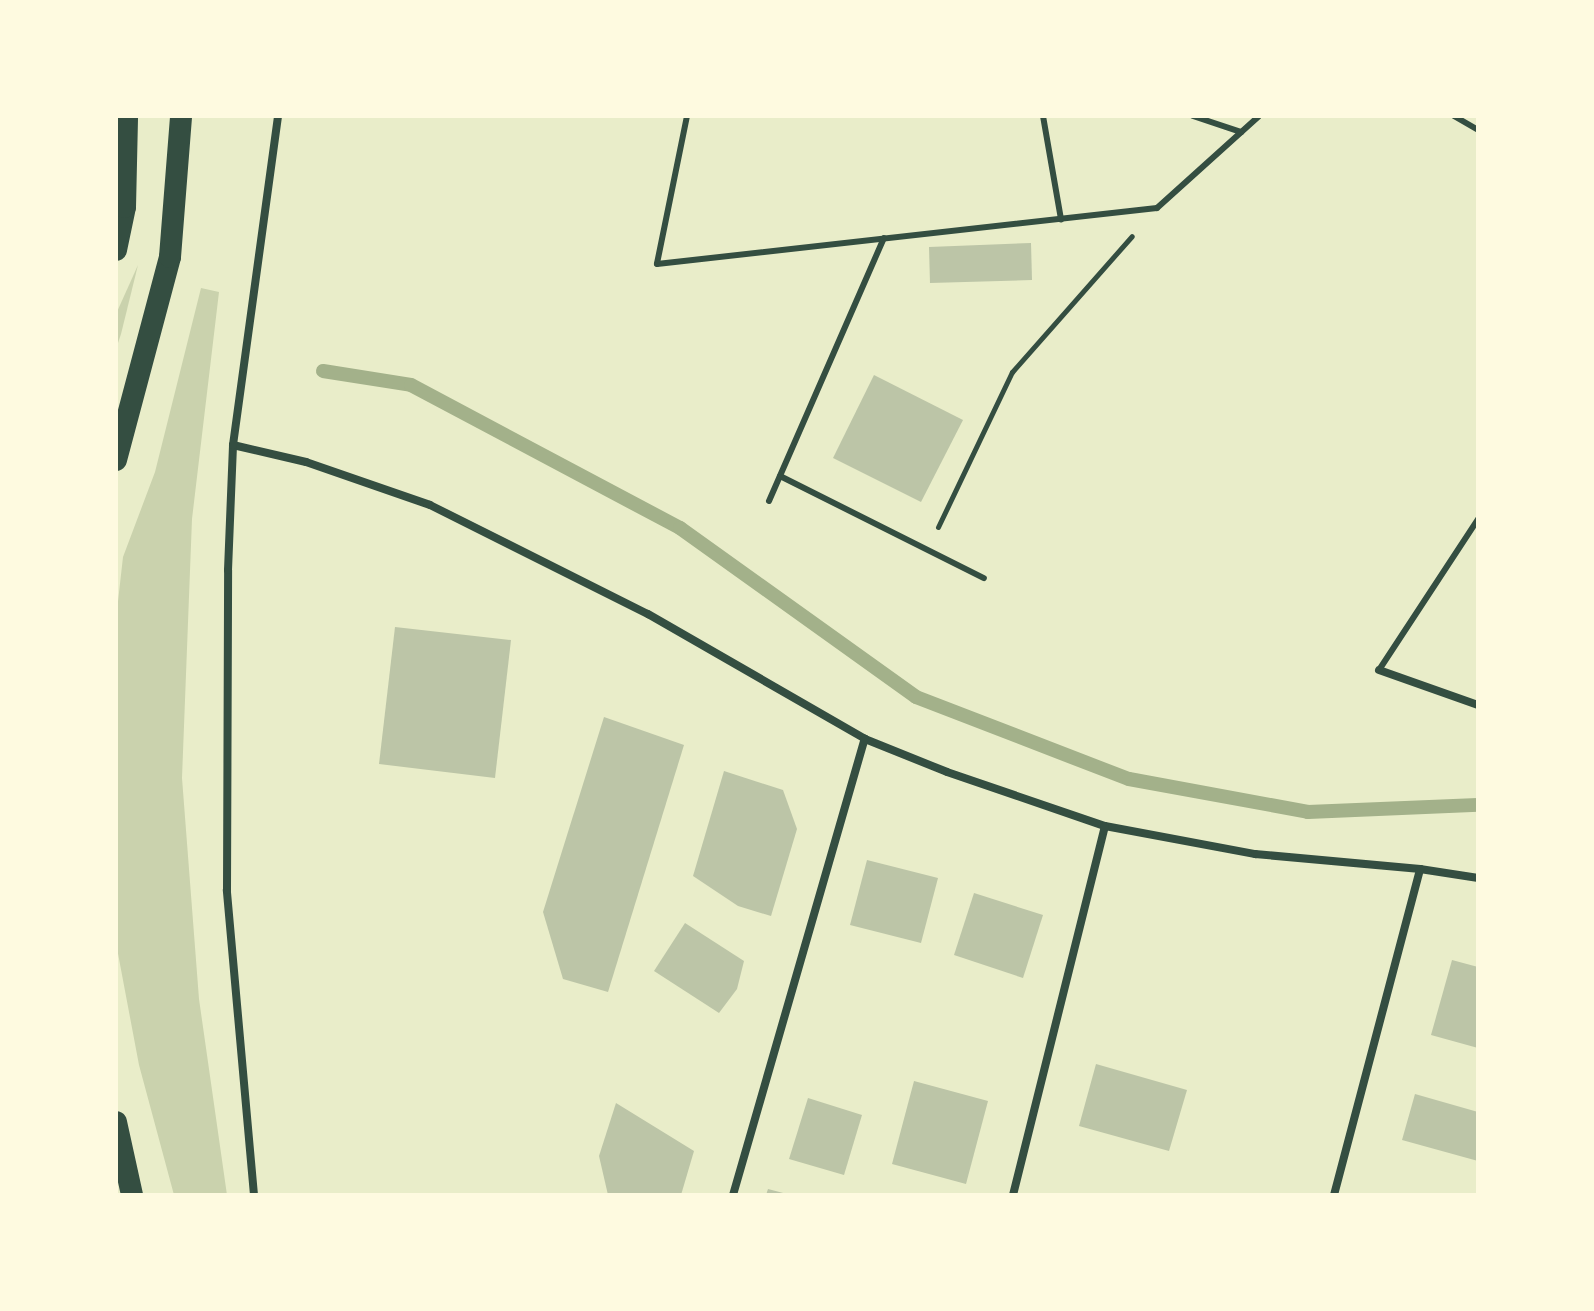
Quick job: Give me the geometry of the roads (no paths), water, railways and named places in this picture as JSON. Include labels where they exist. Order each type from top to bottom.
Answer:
[{"type":"highway","points":[[116,250],[125,207],[127,116]]},
{"type":"highway","points":[[116,460],[170,257],[181,116]]},
{"type":"highway","points":[[116,1122],[132,1195]]},
{"type":"street","points":[[254,1195],[227,890],[228,570],[233,445],[278,116]]},
{"type":"street","points":[[233,445],[306,462],[430,505],[648,614],[865,739],[947,772],[1105,826],[1255,854],[1420,869],[1478,878]]},
{"type":"street","points":[[1379,670],[1478,705]]},
{"type":"street","points":[[733,1195],[865,739]]},
{"type":"street","points":[[1013,1195],[1105,826]]},
{"type":"street","points":[[1334,1195],[1420,869]]},
{"type":"lane","points":[[687,116],[657,264],[1157,208],[1259,116]]},
{"type":"lane","points":[[1043,116],[1061,219]]},
{"type":"lane","points":[[1193,116],[1241,132]]},
{"type":"lane","points":[[1454,116],[1478,130]]},
{"type":"lane","points":[[769,501],[884,238]]},
{"type":"lane","points":[[780,476],[984,578]]},
{"type":"lane","points":[[1379,670],[1478,519]]},
{"type":"waterway","points":[[323,371],[411,385],[680,528],[916,697],[1129,779],[1308,812],[1478,805]]}]
